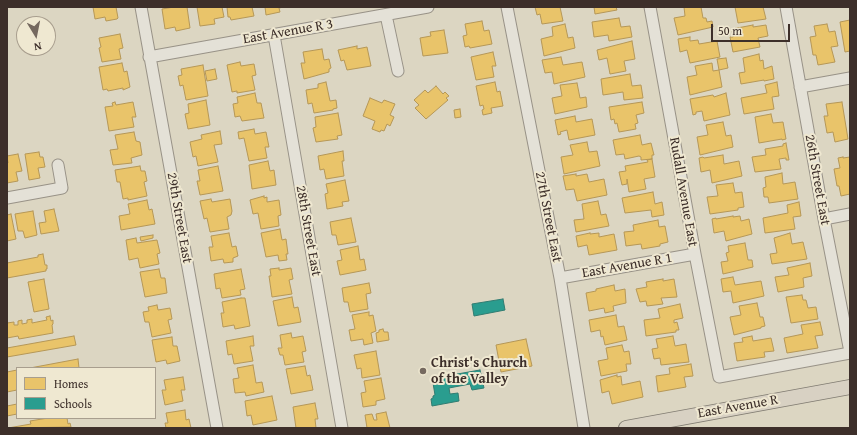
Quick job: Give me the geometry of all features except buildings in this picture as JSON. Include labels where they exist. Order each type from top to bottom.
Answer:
[{"type":"main road","name":"East Avenue R","points":[[626,428],[850,387]]},
{"type":"street","name":"29th Street East","points":[[141,7],[217,428]]},
{"type":"street","name":"East Avenue R 3","points":[[149,57],[428,7]]},
{"type":"street","name":"27th Street East","points":[[507,7],[560,278],[584,428]]},
{"type":"street","name":"Rudall Avenue East","points":[[650,7],[719,377],[850,353]]},
{"type":"street","name":"26th Street East","points":[[786,7],[850,353]]},
{"type":"street","points":[[386,14],[398,71]]},
{"type":"street","name":"28th Street East","points":[[274,35],[342,428]]},
{"type":"street","points":[[800,87],[850,78]]},
{"type":"street","points":[[7,198],[62,188],[58,165]]},
{"type":"street","points":[[824,219],[850,214]]},
{"type":"street","name":"East Avenue R 1","points":[[560,278],[695,254]]},
{"type":"place","name":"Christ's Church of the Valley","points":[[423,371]]}]
